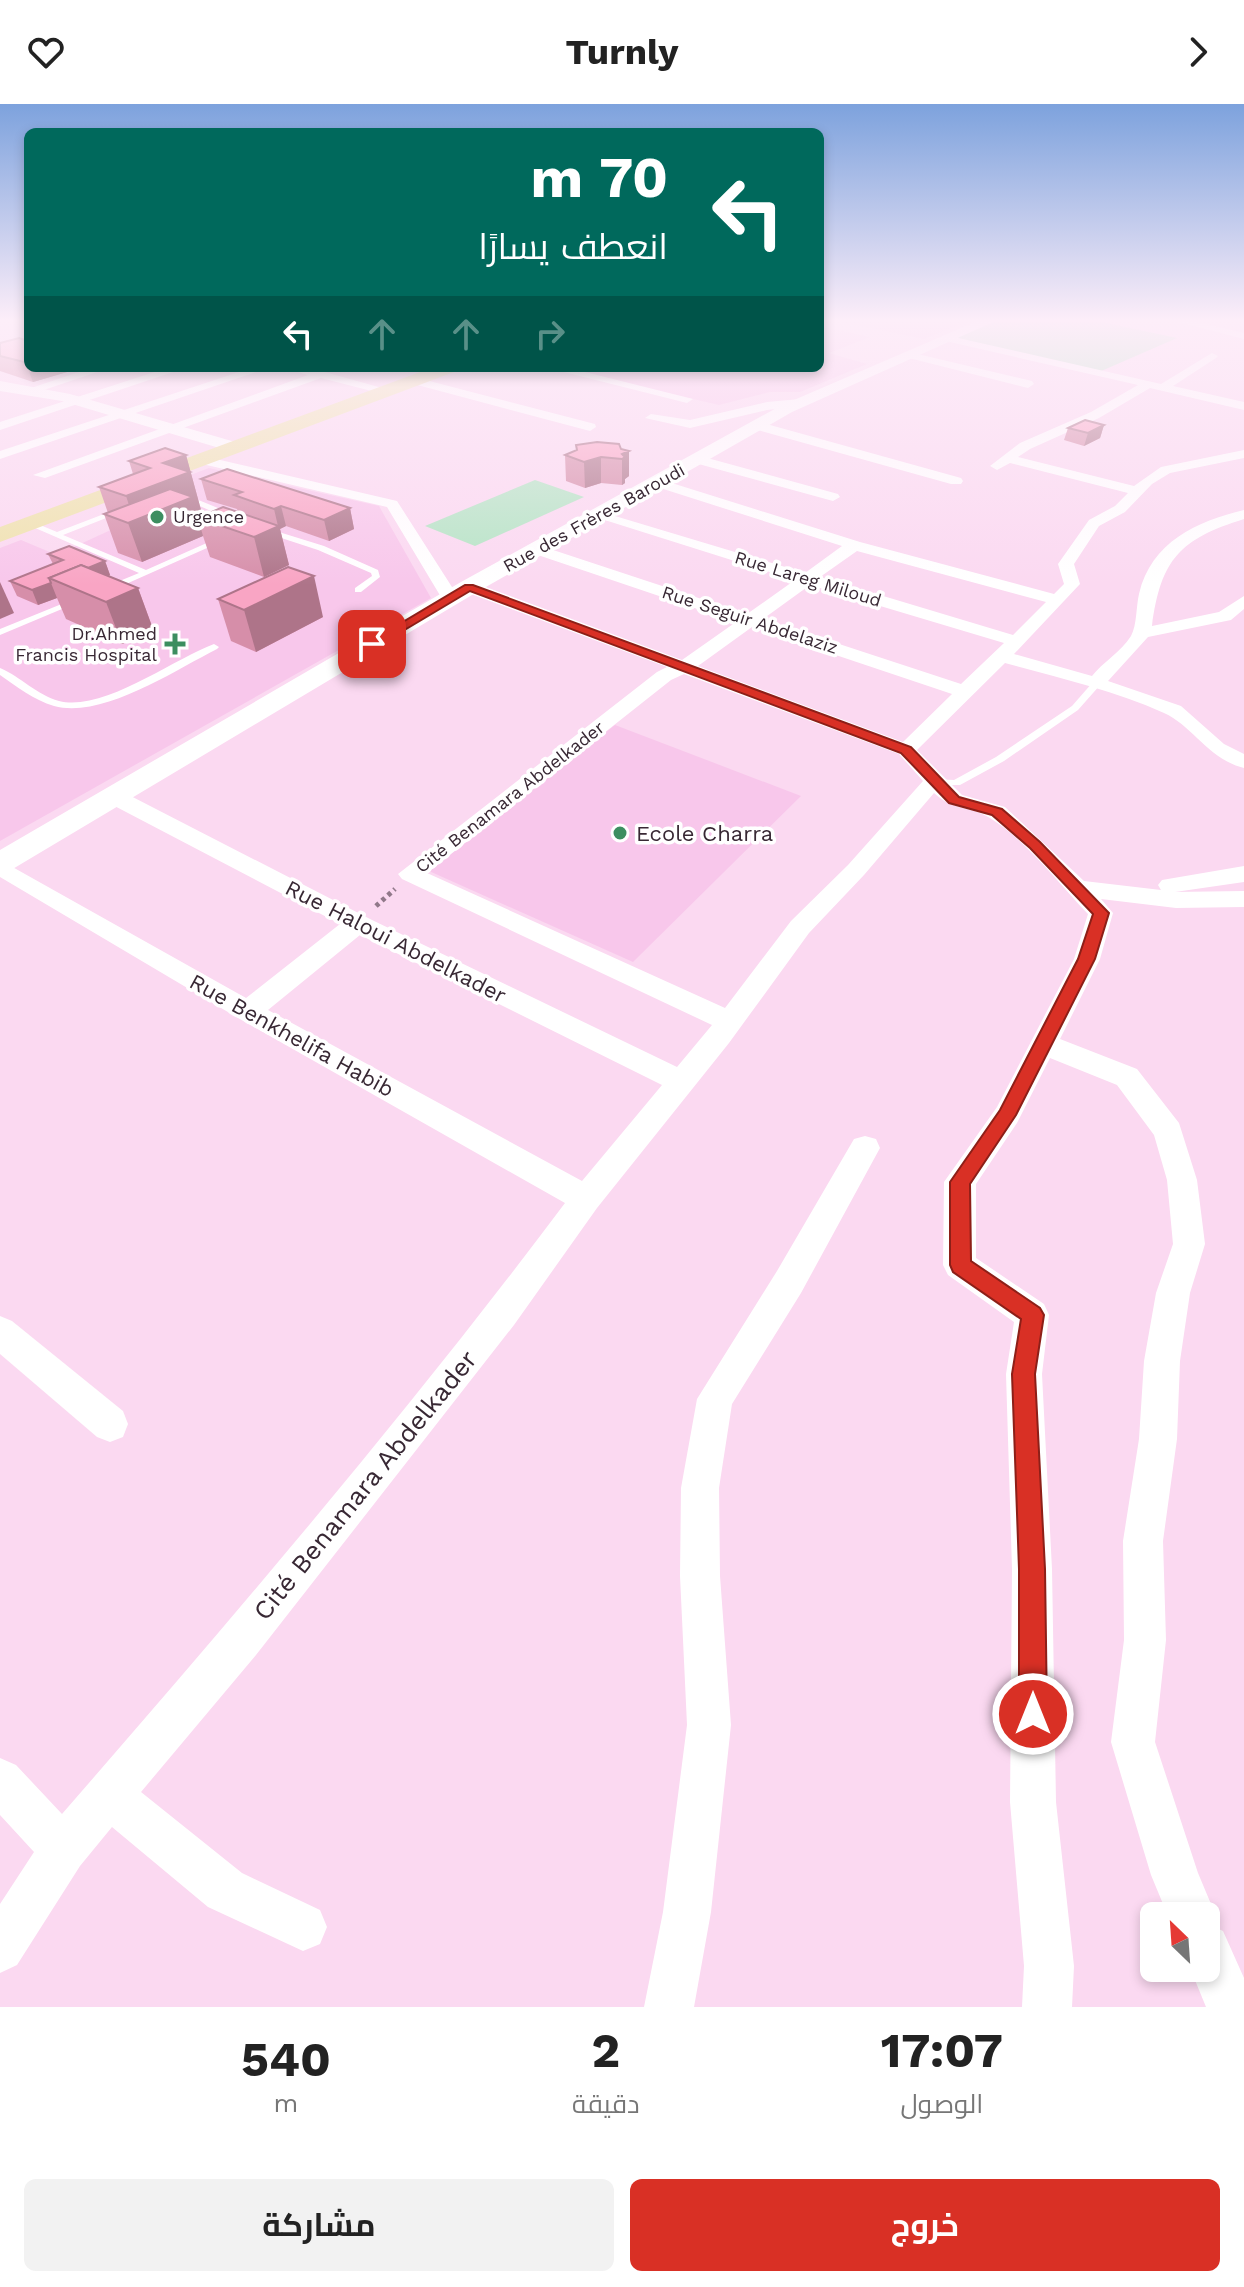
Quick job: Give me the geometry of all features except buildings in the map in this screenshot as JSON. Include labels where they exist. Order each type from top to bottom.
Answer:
[{"type":"main road","points":[[0,535],[342,408]]},
{"type":"street","points":[[0,426],[55,408]]},
{"type":"street","points":[[92,408],[165,430],[221,453],[392,504],[460,593],[686,666],[906,750],[954,800],[997,812],[1101,913],[1087,959],[1007,1115],[960,1182],[960,1265],[1032,1315],[1024,1374],[1032,1569],[1033,1802],[1049,1966],[1047,2007]]},
{"type":"street","points":[[0,455],[143,408]]},
{"type":"street","points":[[40,475],[227,408]]},
{"type":"street","points":[[526,408],[590,427]]},
{"type":"street","points":[[651,418],[690,424],[759,408]]},
{"type":"street","name":"Rue des Frères Baroudi","points":[[0,865],[535,549],[600,516],[791,408]]},
{"type":"street","points":[[1107,408],[1025,446],[1003,462],[1138,491]]},
{"type":"street","points":[[759,426],[956,481]]},
{"type":"street","points":[[906,750],[1072,584],[1066,564],[1094,523],[1120,509],[1166,470],[1244,454]]},
{"type":"street","points":[[700,460],[833,497]]},
{"type":"street","points":[[659,483],[854,545],[1057,600]]},
{"type":"street","points":[[1096,684],[1102,672],[1122,659],[1142,633],[1142,616],[1156,567],[1170,550],[1191,532],[1244,514]]},
{"type":"street","name":"Rue Lareg Miloud","points":[[600,516],[808,579],[1008,648],[1096,684],[1174,710],[1217,748],[1244,762]]},
{"type":"street","name":"Cité Benamara Abdelkader","points":[[729,1021],[410,874],[664,676],[686,666],[752,621],[854,545]]},
{"type":"street","name":"Rue Seguir Abdelaziz","points":[[535,549],[965,692]]},
{"type":"street","points":[[1142,633],[1225,616],[1244,601]]},
{"type":"street","points":[[1225,616],[1244,622]]},
{"type":"street","name":"Cité Benamara Abdelkader","points":[[0,1948],[63,1849],[241,1640],[502,1314],[586,1199],[682,1082],[800,927],[856,870],[919,795],[935,782]]},
{"type":"street","name":"Rue Haloui Abdelkader","points":[[113,796],[358,923],[682,1082]]},
{"type":"street","name":"Rue Benkhelifa Habib","points":[[0,865],[248,1011],[586,1199]]},
{"type":"street","points":[[1148,896],[1162,886],[1244,874]]},
{"type":"street","points":[[1077,888],[1176,900],[1244,899]]},
{"type":"street","points":[[248,1011],[358,923]]},
{"type":"street","points":[[1042,1043],[1127,1077],[1168,1131],[1182,1180],[1189,1244],[1173,1293],[1162,1361],[1158,1439],[1143,1541],[1145,1640],[1133,1742],[1186,1902]]},
{"type":"street","points":[[669,2007],[687,1912],[709,1725],[700,1576],[700,1488],[715,1399],[789,1282],[865,1148]]},
{"type":"street","points":[[0,1332],[110,1424]]},
{"type":"street","points":[[0,1781],[63,1849]]},
{"type":"street","points":[[109,1795],[225,1890],[303,1927]]},
{"type":"street","points":[[1220,1981],[1231,2007]]},
{"type":"lane","points":[[196,501],[238,520]]},
{"type":"lane","points":[[57,535],[133,507]]},
{"type":"lane","points":[[30,524],[147,573]]},
{"type":"lane","points":[[252,526],[321,548],[375,572],[376,577],[358,590]]},
{"type":"lane","points":[[103,591],[226,537]]},
{"type":"lane","points":[[0,632],[88,597]]},
{"type":"lane","points":[[0,671],[23,687],[63,705],[88,704],[214,647]]},
{"type":"lane","points":[[935,782],[956,783],[1000,759],[1075,708],[1096,684]]},
{"type":"path","points":[[358,923],[410,874]]},
{"type":"shaded area","name":"Dr.Ahmed Francis Hospital","points":[[209,468],[379,506],[431,598],[0,841],[0,548],[21,540],[52,553],[63,552],[115,528],[135,496]]},
{"type":"shaded area","name":"Ecole Charra","points":[[615,725],[801,796],[633,962],[429,871]]},
{"type":"green space","points":[[535,480],[584,497],[475,546],[425,526]]},
{"type":"place","name":"Urgence","points":[[157,517]]},
{"type":"place","name":"Dr.Ahmed Francis Hospital","points":[[175,644]]},
{"type":"place","name":"Ecole Charra","points":[[620,833]]},
{"type":"route","points":[[372,644],[469,587],[686,666],[906,750],[954,800],[997,812],[1035,845],[1101,913],[1087,959],[1007,1115],[960,1182],[960,1265],[1032,1315],[1024,1374],[1032,1569],[1033,1714]]}]
